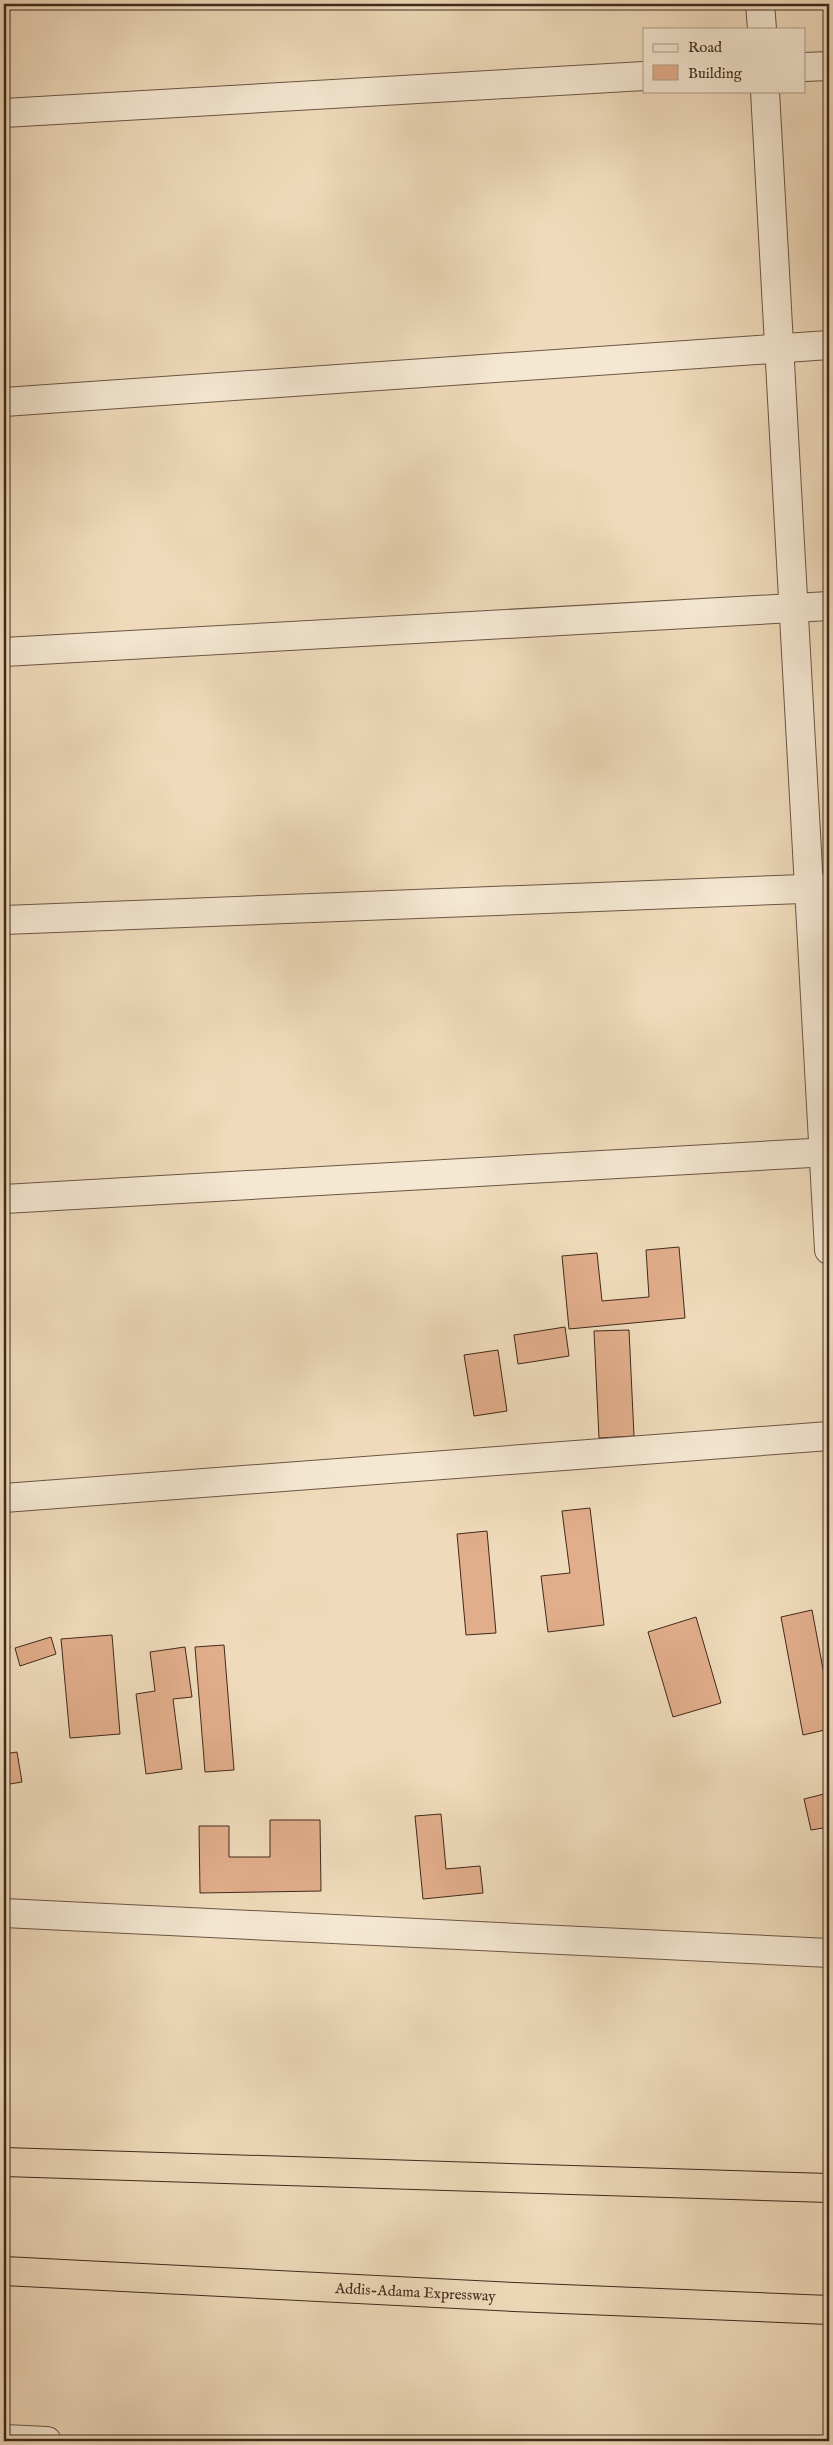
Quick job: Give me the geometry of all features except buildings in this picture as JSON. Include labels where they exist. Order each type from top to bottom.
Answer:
[{"type":"highway","points":[[4,2162],[829,2188]]},
{"type":"highway","name":"Addis-Adama Expressway","points":[[4,2271],[514,2297],[829,2310]]},
{"type":"street","points":[[760,4],[762,28]]},
{"type":"street","points":[[806,67],[829,66]]},
{"type":"street","points":[[4,113],[643,76]]},
{"type":"street","points":[[765,92],[794,607],[819,888],[829,1250]]},
{"type":"street","points":[[4,402],[829,345]]},
{"type":"street","points":[[4,652],[829,606]]},
{"type":"street","points":[[4,920],[819,888]]},
{"type":"street","points":[[4,1199],[827,1152]]},
{"type":"street","points":[[4,1498],[829,1436]]},
{"type":"street","points":[[4,1913],[829,1953]]},
{"type":"street","points":[[4,2439],[47,2441]]}]
